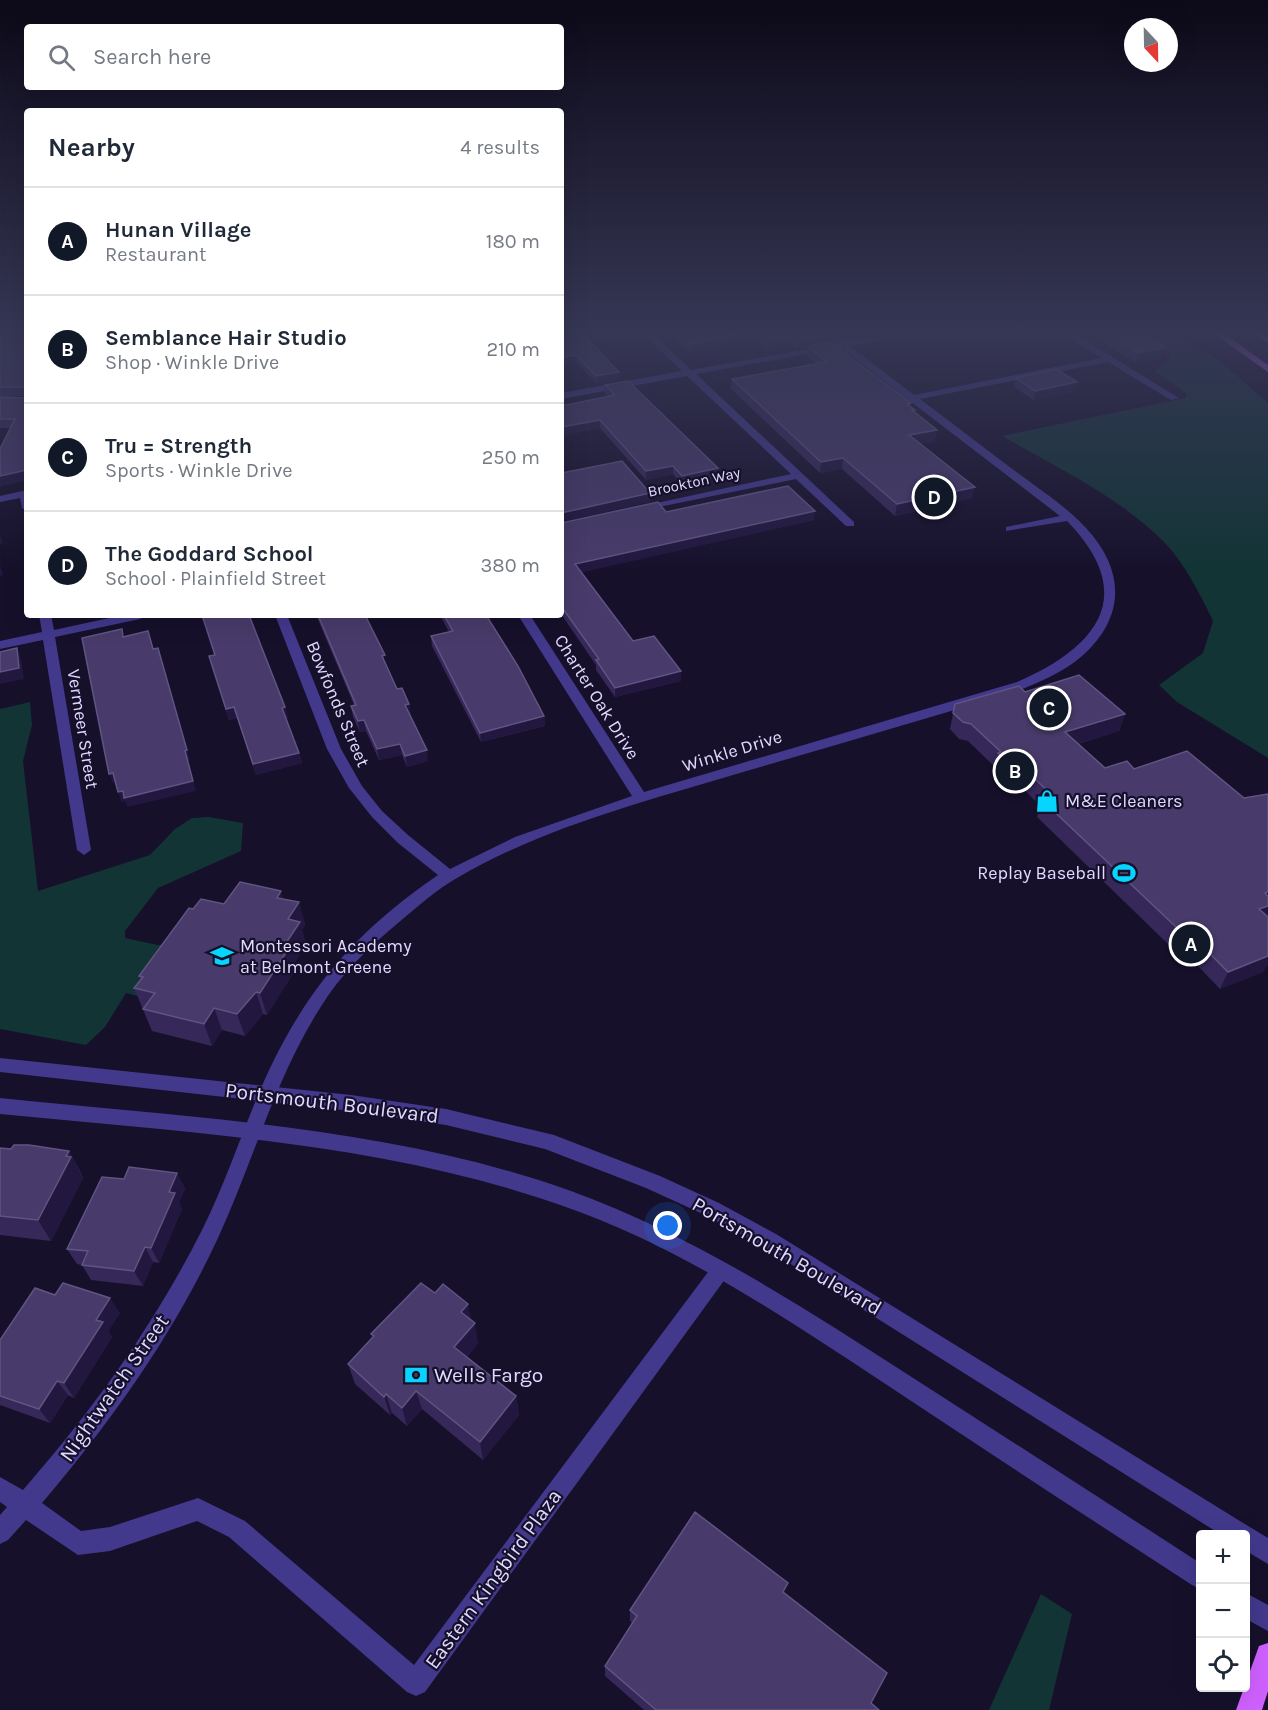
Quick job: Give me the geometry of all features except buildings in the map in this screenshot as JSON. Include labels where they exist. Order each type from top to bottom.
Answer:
[{"type":"main road","points":[[1250,1710],[1268,1655]]},
{"type":"street","points":[[730,413],[850,524]]},
{"type":"street","name":"Winkle Drive","points":[[253,1132],[287,1049],[315,1001],[342,965],[377,932],[449,876],[526,836],[641,799],[1013,688],[1060,666],[1078,653],[1102,623],[1109,604],[1111,590],[1106,562],[1099,550],[1088,534],[1069,517],[931,413]]},
{"type":"street","name":"Brookton Way","points":[[628,512],[798,476]]},
{"type":"street","points":[[0,499],[24,493]]},
{"type":"street","points":[[1010,530],[1069,517]]},
{"type":"street","name":"Vermeer Street","points":[[45,618],[84,850]]},
{"type":"street","points":[[0,645],[125,618]]},
{"type":"street","name":"Bowfonds Street","points":[[282,618],[334,748],[356,788],[376,814],[449,876]]},
{"type":"street","name":"Charter Oak Drive","points":[[526,618],[641,799]]},
{"type":"street","name":"Portsmouth Boulevard","points":[[0,1065],[351,1103],[446,1117],[547,1141],[653,1182],[712,1209],[769,1240],[1234,1530]]},
{"type":"street","name":"Portsmouth Boulevard","points":[[0,1106],[253,1132],[383,1149],[459,1165],[514,1180],[622,1220],[776,1301],[1196,1574]]},
{"type":"street","name":"Nightwatch Street","points":[[0,1532],[24,1507],[134,1367],[174,1303],[210,1233],[253,1132]]},
{"type":"street","name":"Eastern Kingbird Plaza","points":[[24,1507],[78,1543],[110,1539],[198,1509],[237,1529],[416,1683],[721,1271]]},
{"type":"street","points":[[0,1488],[24,1507]]},
{"type":"street","points":[[1250,1541],[1268,1552]]},
{"type":"street","points":[[1250,1608],[1268,1619]]},
{"type":"green space","points":[[1114,413],[1268,413],[1268,758],[1177,702],[1159,685],[1203,653],[1213,621],[1192,580],[1172,551],[1146,526],[1107,497],[1066,471],[1002,436]]},
{"type":"green space","points":[[30,702],[32,725],[23,761],[38,891],[150,855],[175,829],[192,818],[209,817],[243,823],[241,851],[158,888],[125,931],[125,938],[158,945],[179,944],[141,997],[126,993],[105,1027],[86,1045],[0,1029],[0,709]]},
{"type":"green space","points":[[1041,1594],[1072,1614],[1049,1710],[989,1710]]},
{"type":"place","name":"The Goddard School","points":[[934,497]]},
{"type":"place","name":"Tru = Strength","points":[[1049,708]]},
{"type":"place","name":"Semblance Hair Studio","points":[[1015,771]]},
{"type":"place","name":"M&E Cleaners","points":[[1047,801]]},
{"type":"place","name":"Replay Baseball","points":[[1124,873]]},
{"type":"place","name":"Hunan Village","points":[[1191,944]]},
{"type":"place","name":"Montessori Academy at Belmont Greene","points":[[222,956]]},
{"type":"place","name":"Wells Fargo","points":[[416,1375]]}]
